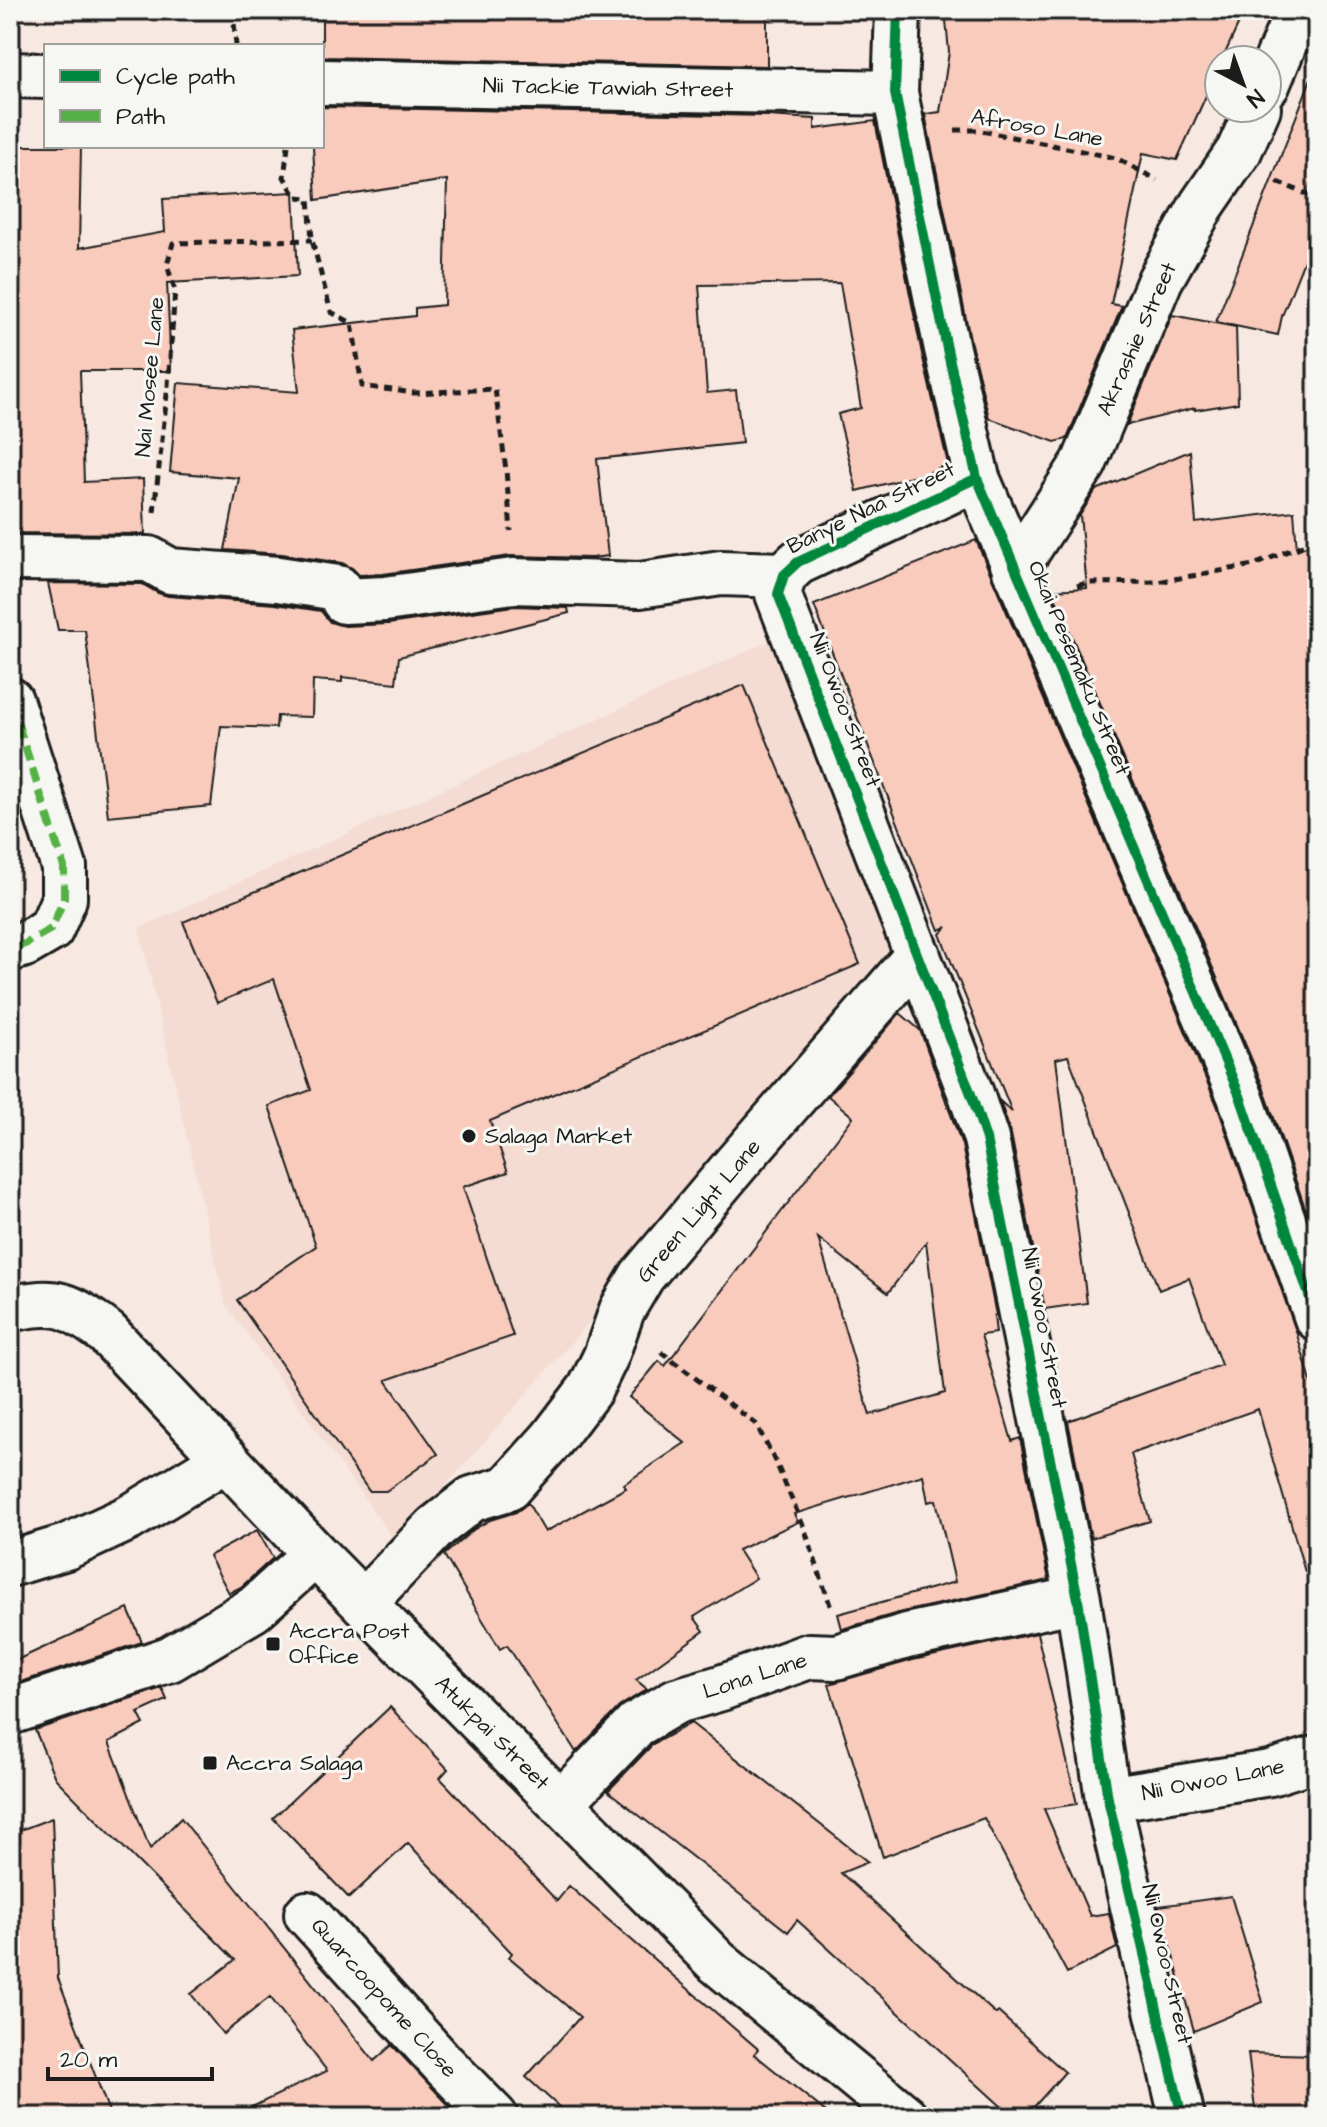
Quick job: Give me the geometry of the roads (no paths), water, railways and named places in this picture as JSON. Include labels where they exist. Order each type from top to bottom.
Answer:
[{"type":"street","name":"Okai Pesemaku Street","points":[[898,10],[898,112],[977,478],[1240,1096],[1317,1318]]},
{"type":"street","points":[[1283,46],[1298,10]]},
{"type":"street","points":[[10,75],[44,76]]},
{"type":"street","name":"Nii Tackie Tawiah Street","points":[[324,82],[898,112]]},
{"type":"street","name":"Akrashie Street","points":[[1022,586],[1084,463],[1160,280],[1202,205],[1239,151],[1251,124]]},
{"type":"street","name":"Banye Naa Street","points":[[10,558],[149,559],[170,571],[278,579],[338,588],[344,601],[385,599],[513,581],[640,585],[721,573],[784,575],[798,562],[977,478]]},
{"type":"street","name":"Nii Owoo Street","points":[[784,575],[778,594],[986,1139],[1078,1599],[1108,1799],[1182,2117]]},
{"type":"street","points":[[10,700],[64,867],[64,899],[51,929],[10,949]]},
{"type":"street","name":"Green Light Lane","points":[[363,1603],[436,1527],[472,1499],[508,1488],[552,1439],[590,1389],[606,1356],[622,1310],[642,1276],[918,955]]},
{"type":"street","name":"Atukpai Street","points":[[10,1309],[35,1303],[60,1304],[83,1315],[107,1333],[315,1554],[717,1962],[905,2117]]},
{"type":"street","points":[[10,1564],[66,1547],[129,1518],[226,1459]]},
{"type":"street","points":[[10,1712],[170,1659],[254,1609],[315,1554]]},
{"type":"street","name":"Lona Lane","points":[[561,1803],[637,1724],[676,1701],[809,1656],[836,1657],[907,1636],[1078,1599]]},
{"type":"street","name":"Nii Owoo Lane","points":[[1108,1799],[1270,1773],[1317,1758]]},
{"type":"street","name":"Quarcoopome Close","points":[[307,1914],[495,2117]]},
{"type":"place","name":"Salaga Market","points":[[469,1136]]},
{"type":"place","name":"Accra Post Office","points":[[273,1644]]},
{"type":"place","name":"Accra Salaga","points":[[210,1763]]}]
